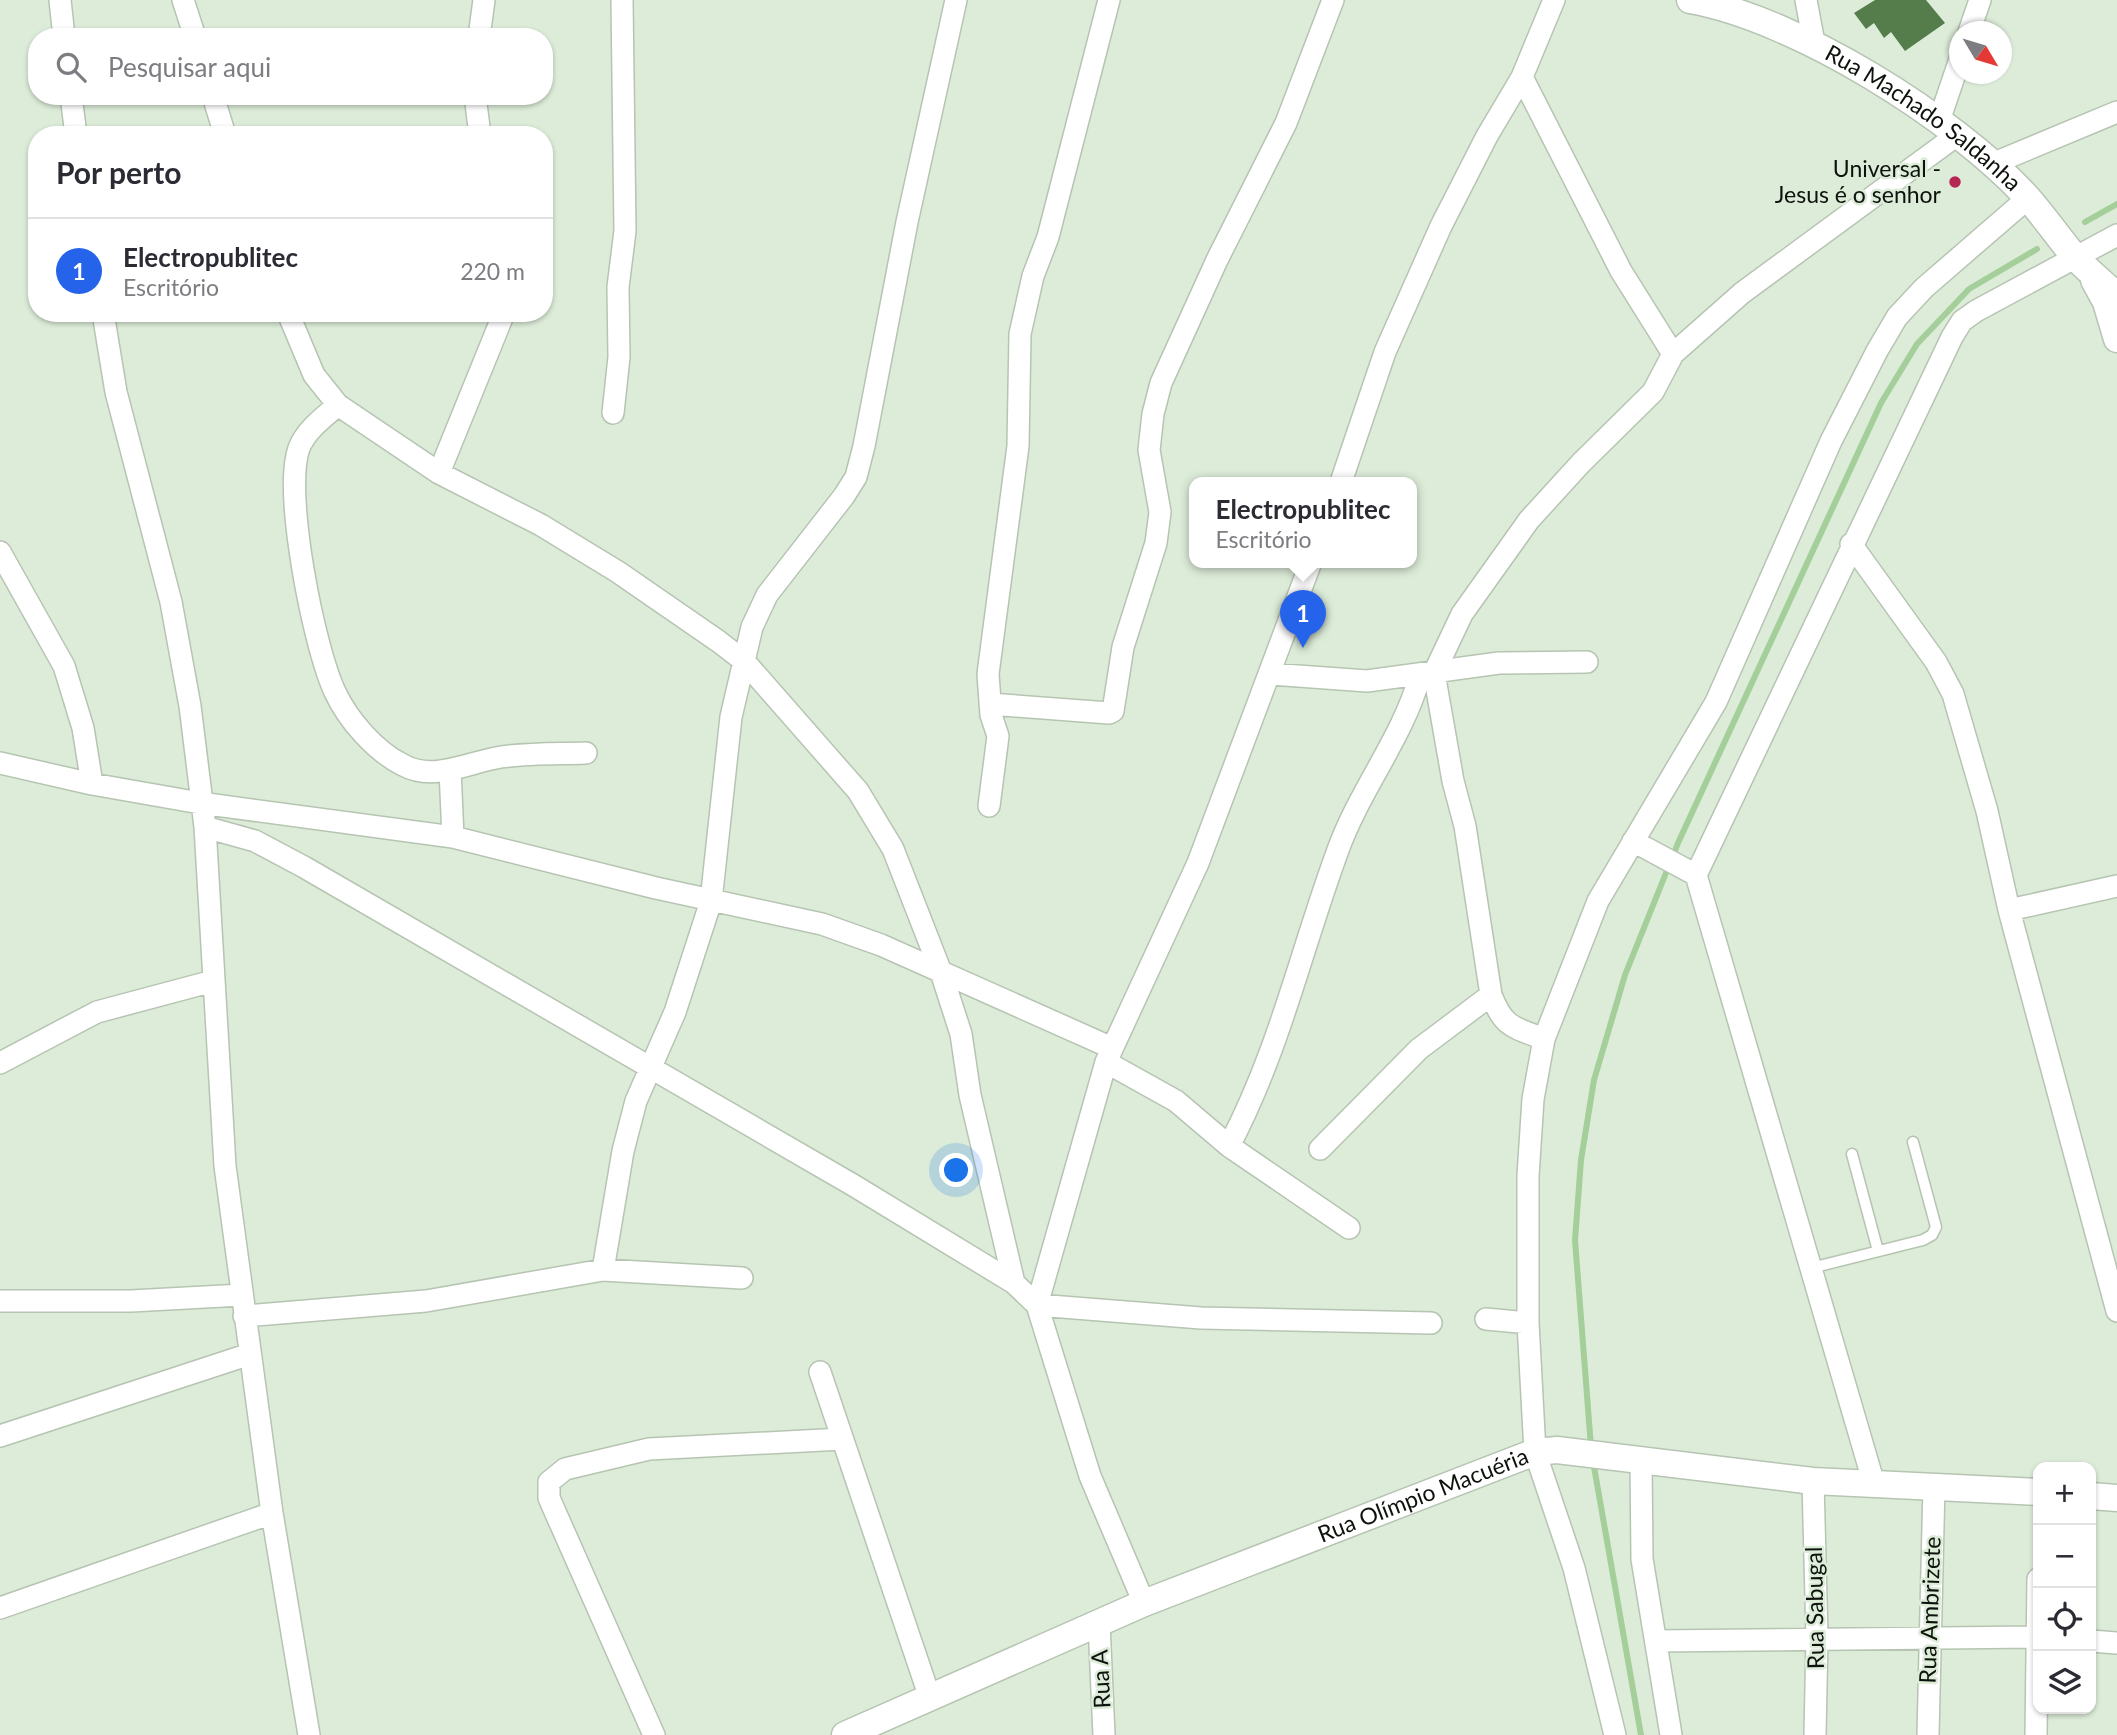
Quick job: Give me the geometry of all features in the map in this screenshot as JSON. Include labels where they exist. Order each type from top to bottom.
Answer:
[{"type":"street","points":[[60,0],[63,28]]},
{"type":"street","points":[[183,0],[192,28]]},
{"type":"street","points":[[481,28],[484,0]]},
{"type":"street","points":[[613,413],[619,357],[618,287],[626,208],[622,0]]},
{"type":"street","points":[[603,1270],[623,1151],[636,1101],[696,954],[710,901],[731,717],[752,627],[767,596],[831,514],[856,477],[956,0]]},
{"type":"street","points":[[989,806],[998,736],[990,704],[988,674],[1018,446],[1020,334],[1032,276],[1051,224],[1108,0]]},
{"type":"street","points":[[990,704],[1108,713],[1113,710],[1123,647],[1156,543],[1160,512],[1149,450],[1153,414],[1161,383],[1217,260],[1286,123],[1333,0]]},
{"type":"street","points":[[1343,477],[1385,352],[1441,226],[1487,136],[1522,77],[1554,0]]},
{"type":"street","name":"Rua Machado Saldanha","points":[[1690,0],[1725,6],[1814,43],[1948,128],[1993,164],[2028,198],[2082,263],[2117,296]]},
{"type":"street","points":[[1806,0],[1814,43]]},
{"type":"street","points":[[1973,21],[1980,0]]},
{"type":"street","points":[[1522,77],[1621,271],[1673,354]]},
{"type":"street","points":[[1229,1146],[1269,1060],[1338,848],[1427,674],[1462,614],[1530,520],[1581,463],[1653,392],[1673,354],[1742,293],[1948,128],[1955,84]]},
{"type":"street","points":[[73,105],[75,126]]},
{"type":"street","points":[[216,105],[222,126]]},
{"type":"street","points":[[476,105],[479,126]]},
{"type":"street","points":[[1993,164],[2117,111]]},
{"type":"street","points":[[1615,1735],[1546,1451],[1528,1322],[1528,1176],[1533,1099],[1544,1039],[1598,901],[1716,702],[1831,441],[1891,329],[1924,288],[2028,198]]},
{"type":"street","points":[[1874,1484],[1696,875],[1850,544],[1962,321],[2082,263],[2117,235]]},
{"type":"street","points":[[2082,263],[2106,302],[2117,340]]},
{"type":"street","points":[[104,322],[116,392],[171,601],[190,706],[205,827],[225,1166],[272,1513],[309,1735]]},
{"type":"street","points":[[292,322],[314,375],[338,405],[439,473],[541,525],[618,572],[744,661],[858,791],[893,849],[941,972],[961,1034],[970,1096],[1014,1283]]},
{"type":"street","points":[[439,473],[500,322]]},
{"type":"street","points":[[338,405],[300,445],[294,465],[293,492],[301,558],[324,667],[336,695],[375,745],[420,771],[450,770],[500,757],[586,753]]},
{"type":"street","points":[[1850,544],[1936,662],[1953,694],[1987,811],[2009,910],[2117,1311]]},
{"type":"street","points":[[0,552],[64,666],[83,729],[92,784]]},
{"type":"street","points":[[1037,1305],[1109,1055],[1198,863],[1309,568]]},
{"type":"street","points":[[1270,674],[1367,681],[1499,663],[1587,662]]},
{"type":"street","points":[[1427,674],[1465,826],[1491,995],[1500,1018],[1510,1026],[1544,1039]]},
{"type":"street","points":[[0,763],[92,784],[200,803],[453,837],[710,901],[822,923],[941,972],[1109,1055],[1176,1101],[1229,1146],[1349,1228]]},
{"type":"street","points":[[450,770],[453,837]]},
{"type":"street","points":[[205,827],[255,841],[304,867],[651,1067],[1014,1283],[1037,1305],[1090,1476],[1144,1603]]},
{"type":"street","points":[[1633,841],[1696,875]]},
{"type":"street","points":[[2009,910],[2117,886]]},
{"type":"street","points":[[0,1063],[97,1012],[213,981]]},
{"type":"street","points":[[1320,1149],[1419,1049],[1491,995]]},
{"type":"street","points":[[0,1301],[131,1301],[243,1305],[426,1300],[603,1270],[742,1278]]},
{"type":"street","points":[[1037,1305],[1201,1318],[1431,1323]]},
{"type":"street","points":[[1486,1320],[1528,1322]]},
{"type":"street","points":[[0,1436],[250,1354]]},
{"type":"street","points":[[820,1372],[930,1698]]},
{"type":"street","points":[[654,1735],[549,1498],[549,1482],[565,1469],[649,1449],[842,1439]]},
{"type":"street","name":"Rua Olímpio Macuéria","points":[[859,1732],[1144,1603],[1546,1451],[1813,1481],[2033,1492]]},
{"type":"street","points":[[1633,1459],[1642,1559],[1671,1735]]},
{"type":"street","name":"Rua Sabugal","points":[[1813,1481],[1817,1638],[1815,1735]]},
{"type":"street","name":"Rua Ambrizete","points":[[1928,1735],[1928,1639],[1934,1485]]},
{"type":"street","points":[[2096,1496],[2117,1498]]},
{"type":"street","points":[[0,1608],[272,1513]]},
{"type":"street","name":"Rua A","points":[[1099,1623],[1104,1735]]},
{"type":"street","points":[[1656,1641],[2033,1637]]},
{"type":"street","points":[[2096,1641],[2117,1643]]},
{"type":"street","points":[[2036,1735],[2037,1651]]},
{"type":"lane","points":[[1811,1268],[1923,1240],[1932,1235],[1936,1227],[1913,1142]]},
{"type":"lane","points":[[1852,1154],[1878,1251]]},
{"type":"building","points":[[1875,0],[1926,0],[1945,23],[1905,51],[1891,32],[1884,38],[1874,23],[1866,29],[1854,13]]},
{"type":"waterway","points":[[2085,222],[2117,204]]},
{"type":"waterway","points":[[1591,1447],[1575,1240],[1581,1160],[1594,1080],[1625,975],[1678,843],[1881,403],[1917,344],[1969,289],[2037,249]]},
{"type":"waterway","points":[[1593,1461],[1641,1735]]},
{"type":"place","name":"Universal - Jesus é o senhor","points":[[1955,182]]},
{"type":"place","name":"Electropublitec","points":[[1303,648]]}]
